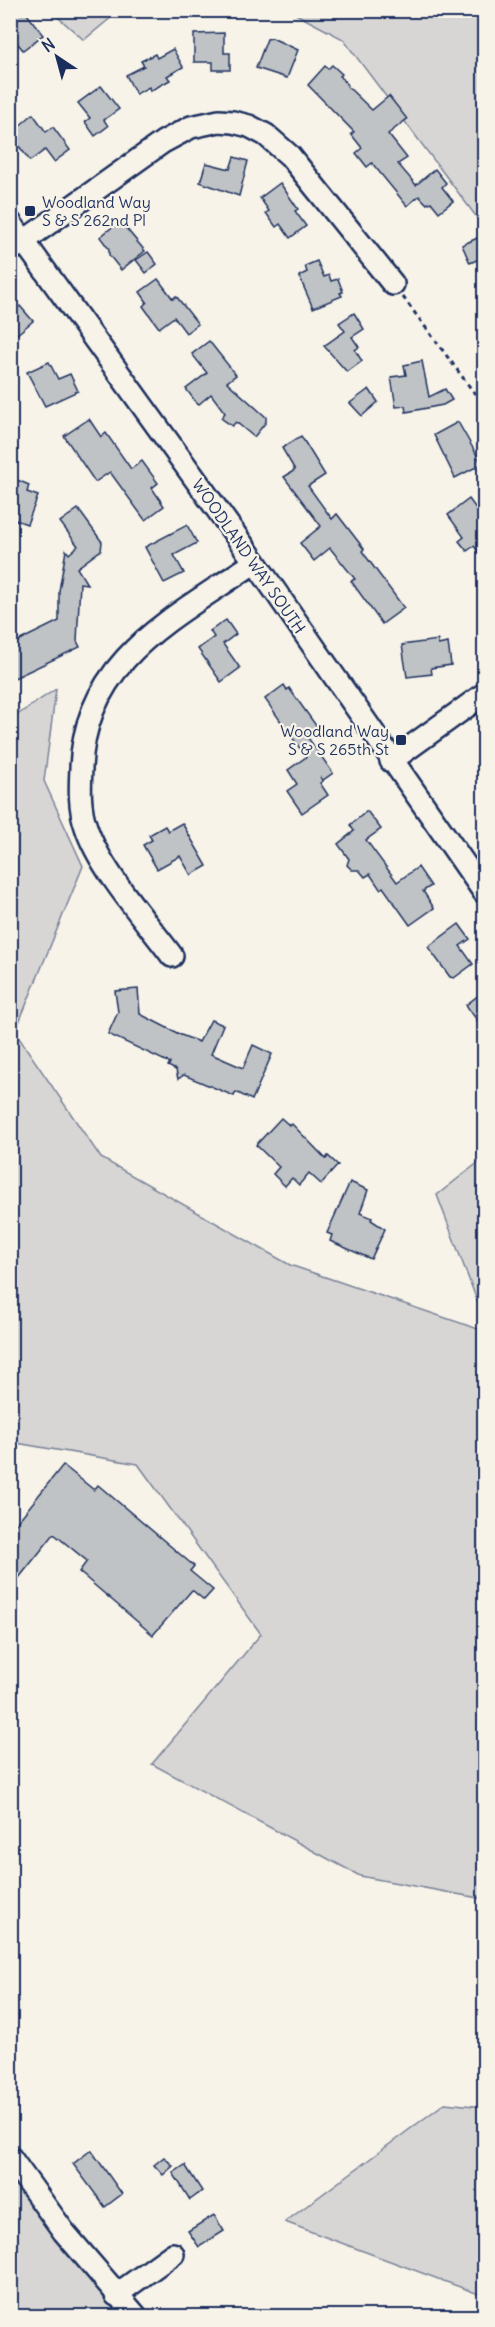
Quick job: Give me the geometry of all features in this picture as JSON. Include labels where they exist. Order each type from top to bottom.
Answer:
[{"type":"street","points":[[18,246],[177,134],[204,123],[233,122],[249,126],[266,135],[290,156],[393,284]]},
{"type":"street","name":"WOODLAND WAY SOUTH","points":[[10,222],[18,246],[255,562],[484,892]]},
{"type":"street","points":[[172,956],[101,858],[86,828],[80,795],[81,754],[90,713],[110,675],[133,648],[255,562]]},
{"type":"street","points":[[391,761],[484,694]]},
{"type":"street","points":[[10,2157],[64,2232],[136,2316]]},
{"type":"street","points":[[117,2295],[173,2254]]},
{"type":"path","points":[[393,284],[484,406]]},
{"type":"shaded area","points":[[51,11],[119,11],[84,40]]},
{"type":"shaded area","points":[[290,11],[484,11],[484,227],[343,39]]},
{"type":"shaded area","points":[[56,689],[44,781],[83,866],[15,1032],[101,1158],[290,1265],[484,1331],[484,1899],[360,1876],[152,1764],[261,1634],[138,1464],[11,1442],[11,719]]},
{"type":"shaded area","points":[[484,1158],[484,1319],[437,1195]]},
{"type":"shaded area","points":[[445,2103],[484,2107],[484,2296],[285,2222]]},
{"type":"shaded area","points":[[10,2157],[136,2316],[11,2316]]},
{"type":"building","points":[[10,10],[24,10],[43,35],[23,50],[10,34]]},
{"type":"building","points":[[224,33],[224,53],[230,53],[230,70],[213,70],[213,62],[194,62],[194,34]]},
{"type":"building","points":[[272,38],[298,50],[287,78],[256,68],[267,39]]},
{"type":"building","points":[[173,49],[183,67],[167,76],[170,80],[150,91],[149,87],[136,94],[126,75],[144,66],[141,61],[155,54],[157,58]]},
{"type":"building","points":[[332,65],[342,74],[340,76],[347,86],[372,110],[389,96],[407,119],[388,134],[407,158],[398,164],[416,185],[435,169],[446,183],[442,187],[453,201],[439,212],[431,202],[427,204],[419,196],[407,206],[372,163],[367,167],[356,153],[362,148],[351,134],[354,132],[308,85],[325,66],[328,69]]},
{"type":"building","points":[[101,86],[119,109],[104,120],[108,126],[95,136],[85,122],[90,118],[78,103]]},
{"type":"building","points":[[33,114],[46,132],[53,127],[70,150],[54,162],[45,150],[30,161],[10,134]]},
{"type":"building","points":[[234,157],[248,161],[239,196],[200,182],[206,163],[230,169]]},
{"type":"building","points":[[280,183],[298,209],[295,211],[306,226],[290,238],[280,224],[276,227],[266,213],[269,211],[260,198]]},
{"type":"building","points":[[120,221],[145,251],[121,270],[109,255],[109,249],[100,237]]},
{"type":"building","points":[[484,235],[484,257],[470,263],[462,245]]},
{"type":"building","points":[[148,252],[157,264],[146,273],[136,260]]},
{"type":"building","points":[[317,261],[324,277],[329,275],[331,281],[338,279],[343,292],[340,293],[342,296],[313,308],[299,276],[307,272],[305,266]]},
{"type":"building","points":[[158,279],[173,299],[176,296],[198,324],[186,333],[174,317],[159,328],[143,306],[147,302],[140,292]]},
{"type":"building","points":[[20,306],[33,321],[10,340],[10,314]]},
{"type":"building","points":[[354,313],[364,329],[352,337],[359,347],[355,350],[362,361],[347,372],[324,346],[345,331],[339,323]]},
{"type":"building","points":[[209,341],[236,375],[227,382],[266,417],[266,422],[254,437],[236,422],[232,426],[221,418],[225,413],[211,394],[198,405],[186,389],[207,373],[192,354]]},
{"type":"building","points":[[422,361],[429,397],[445,389],[452,400],[443,405],[406,412],[405,406],[396,407],[391,377],[406,375],[404,365]]},
{"type":"building","points":[[49,362],[58,379],[70,374],[78,391],[45,406],[27,372]]},
{"type":"building","points":[[369,389],[378,402],[362,416],[350,403]]},
{"type":"building","points":[[89,419],[101,437],[106,433],[131,469],[142,461],[158,483],[152,488],[164,506],[145,520],[110,472],[95,482],[64,436]]},
{"type":"building","points":[[458,422],[482,464],[455,478],[434,435]]},
{"type":"building","points":[[301,436],[325,475],[308,486],[332,519],[337,514],[404,608],[382,624],[351,581],[355,579],[330,548],[314,561],[300,543],[321,526],[284,477],[295,470],[282,448]]},
{"type":"building","points":[[10,477],[29,485],[27,492],[38,496],[27,524],[10,518]]},
{"type":"building","points":[[469,499],[477,510],[484,504],[484,560],[474,546],[467,551],[459,541],[464,537],[448,515]]},
{"type":"building","points":[[78,509],[102,542],[101,550],[77,568],[87,584],[80,583],[77,641],[80,647],[10,680],[10,645],[59,621],[59,591],[66,550],[69,554],[78,546],[60,522]]},
{"type":"building","points":[[187,525],[197,543],[174,555],[184,573],[164,583],[145,547]]},
{"type":"building","points":[[226,620],[236,634],[223,644],[240,668],[221,682],[198,649],[214,637],[210,631]]},
{"type":"building","points":[[438,640],[438,645],[448,643],[451,665],[431,668],[432,674],[407,677],[402,645]]},
{"type":"building","points":[[284,685],[287,690],[289,688],[317,727],[306,735],[333,773],[323,780],[320,777],[323,781],[320,783],[328,795],[302,813],[287,791],[297,784],[288,770],[306,757],[265,699]]},
{"type":"building","points":[[367,811],[381,829],[366,840],[397,882],[418,867],[431,886],[423,891],[434,908],[410,925],[383,887],[380,889],[370,874],[365,877],[359,870],[352,870],[347,865],[349,859],[338,844],[354,831],[350,825]]},
{"type":"building","points":[[182,823],[207,866],[191,875],[180,856],[157,869],[143,845],[152,840],[149,835],[165,826],[168,831]]},
{"type":"building","points":[[459,924],[470,939],[460,946],[473,964],[454,978],[450,977],[428,947]]},
{"type":"building","points":[[138,989],[140,1014],[181,1035],[199,1042],[211,1020],[223,1025],[211,1054],[243,1068],[253,1045],[272,1054],[252,1100],[236,1092],[234,1096],[184,1075],[178,1079],[176,1070],[168,1066],[170,1063],[108,1034],[118,1012],[115,991]]},
{"type":"building","points":[[484,991],[484,1030],[466,1005]]},
{"type":"building","points":[[281,1118],[290,1126],[292,1124],[326,1159],[328,1156],[338,1165],[321,1184],[309,1173],[299,1185],[292,1178],[285,1186],[273,1174],[279,1167],[256,1145]]},
{"type":"building","points":[[350,1182],[368,1190],[360,1213],[372,1218],[371,1220],[385,1229],[371,1259],[330,1241],[332,1235],[327,1233]]},
{"type":"building","points":[[63,1465],[94,1490],[98,1485],[194,1566],[190,1571],[213,1590],[204,1600],[192,1590],[153,1635],[79,1572],[87,1561],[54,1534],[10,1589],[10,1531]]},
{"type":"building","points":[[91,2150],[122,2194],[105,2207],[73,2164]]},
{"type":"building","points":[[164,2157],[173,2166],[163,2175],[154,2165]]},
{"type":"building","points":[[185,2165],[202,2191],[190,2200],[173,2173]]},
{"type":"building","points":[[214,2215],[224,2231],[199,2247],[188,2231]]},
{"type":"place","name":"Woodland Way S & S 262nd Pl","points":[[30,211]]},
{"type":"place","name":"Woodland Way S & S 265th St","points":[[401,740]]}]
